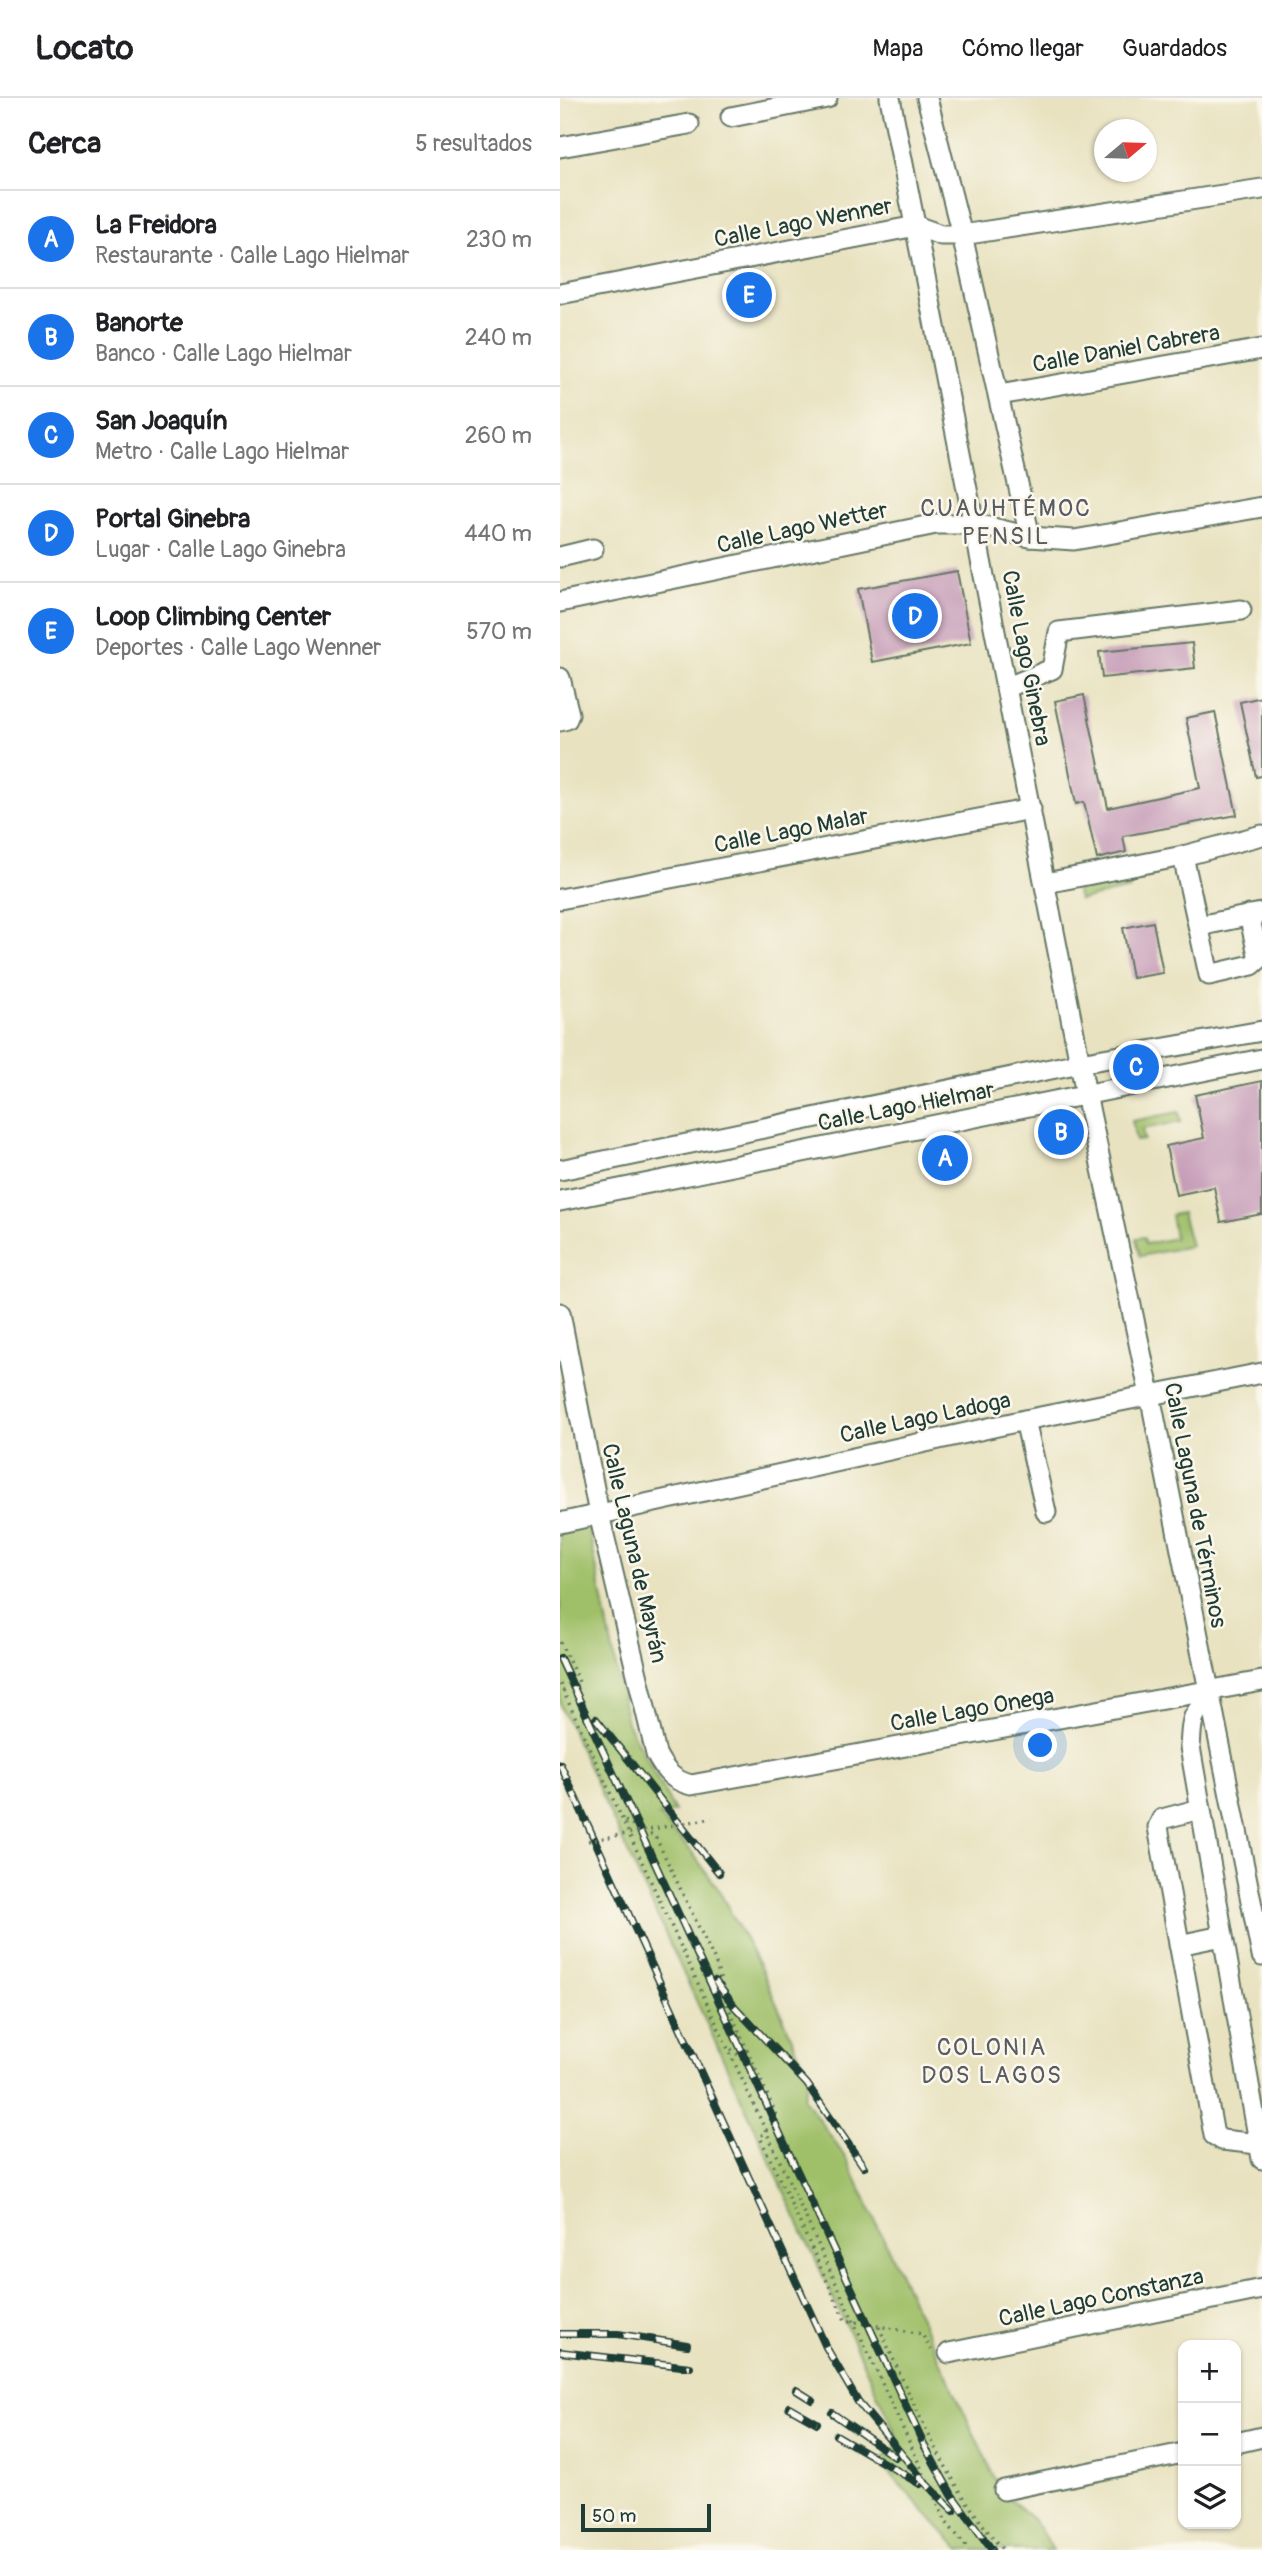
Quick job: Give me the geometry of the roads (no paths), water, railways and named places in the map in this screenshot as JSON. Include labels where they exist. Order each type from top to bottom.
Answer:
[{"type":"street","points":[[731,117],[827,98]]},
{"type":"street","name":"Calle Lago Ginebra","points":[[890,98],[1080,1063]]},
{"type":"street","name":"Calle Lago Ginebra","points":[[927,98],[962,234],[1030,537]]},
{"type":"street","points":[[560,147],[689,124]]},
{"type":"street","name":"Calle Lago Wenner","points":[[560,293],[916,226],[941,235],[962,234],[1262,189]]},
{"type":"street","name":"Calle Daniel Cabrera","points":[[999,395],[1262,349]]},
{"type":"street","name":"Calle Lago Wetter","points":[[560,602],[936,524],[976,524],[1030,537],[1074,540],[1262,507]]},
{"type":"street","points":[[560,557],[593,549]]},
{"type":"street","points":[[1007,687],[1052,669],[1056,662],[1056,637],[1059,632],[1241,610]]},
{"type":"street","points":[[560,678],[569,714],[567,719],[560,721]]},
{"type":"street","name":"Calle Lago Malar","points":[[560,899],[1031,809]]},
{"type":"street","points":[[1046,883],[1184,856],[1262,835]]},
{"type":"street","points":[[1184,856],[1209,975],[1252,965],[1259,959],[1256,914],[1199,926]]},
{"type":"street","name":"Calle Lago Hielmar","points":[[560,1170],[1080,1063],[1262,1031]]},
{"type":"street","name":"Calle Lago Hielmar","points":[[560,1201],[1262,1059]]},
{"type":"street","name":"Calle Laguna de Términos","points":[[1080,1063],[1150,1395],[1262,1956]]},
{"type":"street","name":"Calle Laguna de Mayrán","points":[[560,1313],[599,1514],[656,1754],[665,1771],[676,1781],[691,1785]]},
{"type":"street","name":"Calle Lago Ladoga","points":[[560,1523],[1024,1420],[1262,1373]]},
{"type":"street","points":[[1024,1420],[1046,1513]]},
{"type":"street","name":"Calle Lago Onega","points":[[691,1785],[1209,1696],[1262,1681]]},
{"type":"street","points":[[1200,1809],[1162,1819],[1158,1827],[1214,2135],[1260,2152],[1190,1747],[1193,1716],[1209,1696]]},
{"type":"street","points":[[1179,1945],[1222,1936]]},
{"type":"street","name":"Calle Lago Constanza","points":[[949,2353],[1262,2289]]},
{"type":"street","points":[[1241,2441],[1262,2437]]},
{"type":"street","points":[[1004,2490],[1178,2454]]},
{"type":"railway","points":[[560,1658],[924,2445],[952,2495],[992,2550]]},
{"type":"railway","points":[[596,1719],[719,1873]]},
{"type":"railway","points":[[560,1764],[826,2347],[858,2402],[925,2482]]},
{"type":"railway","points":[[715,1981],[735,2007],[807,2084],[864,2167]]},
{"type":"railway","points":[[560,2334],[618,2334],[687,2345]]},
{"type":"railway","points":[[560,2352],[690,2367]]},
{"type":"railway","points":[[796,2390],[812,2400]]},
{"type":"railway","points":[[789,2407],[817,2423]]},
{"type":"railway","points":[[832,2413],[895,2457]]},
{"type":"railway","points":[[836,2435],[920,2484]]},
{"type":"railway","points":[[919,2477],[954,2511]]},
{"type":"place","name":"Loop Climbing Center","points":[[749,295]]},
{"type":"place","name":"Portal Ginebra","points":[[915,616]]},
{"type":"place","name":"San Joaquín","points":[[1136,1067]]},
{"type":"place","name":"Banorte","points":[[1061,1132]]},
{"type":"place","name":"La Freidora","points":[[945,1158]]},
{"type":"district","name":"CUAUHTÉMOC PENSIL","points":[[1006,522]]},
{"type":"district","name":"COLONIA DOS LAGOS","points":[[992,2061]]}]
